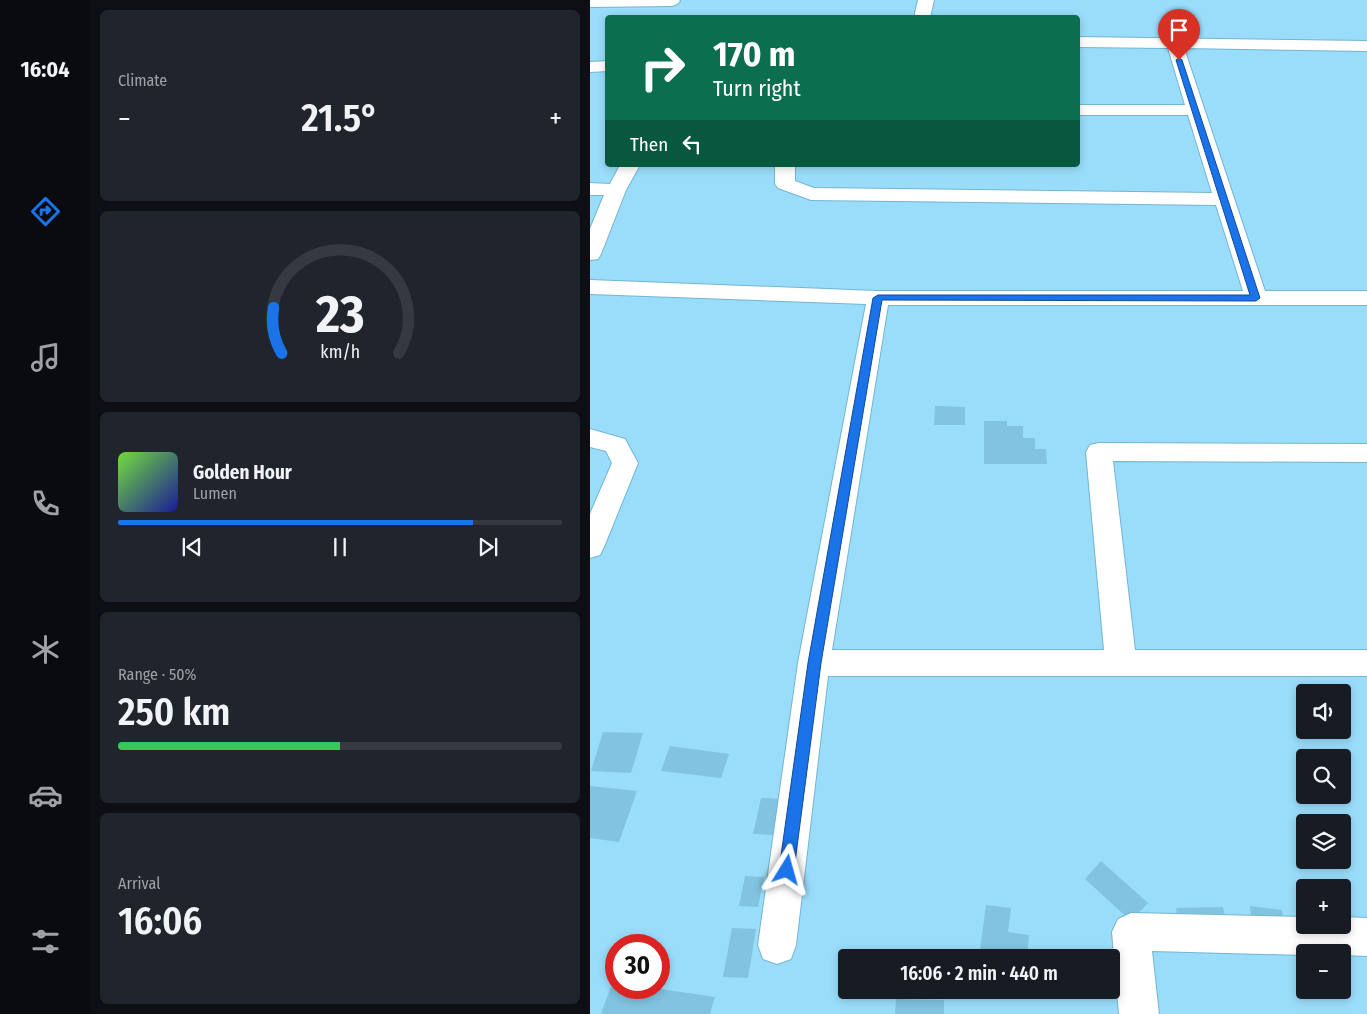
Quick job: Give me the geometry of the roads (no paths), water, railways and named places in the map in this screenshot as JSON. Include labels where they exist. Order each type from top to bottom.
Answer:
[{"type":"street","points":[[923,15],[926,0]]},
{"type":"street","points":[[590,2],[672,1],[665,15]]},
{"type":"street","points":[[1080,42],[1367,46]]},
{"type":"street","points":[[1174,43],[1256,298]]},
{"type":"street","points":[[590,67],[605,66]]},
{"type":"street","points":[[1080,110],[1195,110]]},
{"type":"street","points":[[590,254],[616,190],[629,167]]},
{"type":"street","points":[[785,167],[785,184],[810,194],[1223,198]]},
{"type":"street","points":[[590,189],[616,190]]},
{"type":"street","points":[[590,286],[878,298],[1367,298]]},
{"type":"street","points":[[777,945],[814,663],[878,298]]},
{"type":"street","points":[[590,438],[616,445],[625,463],[590,547]]},
{"type":"street","points":[[1121,663],[1099,452],[1367,453]]},
{"type":"street","points":[[814,663],[1367,663]]},
{"type":"street","points":[[1139,1014],[1131,932],[1367,937]]}]
